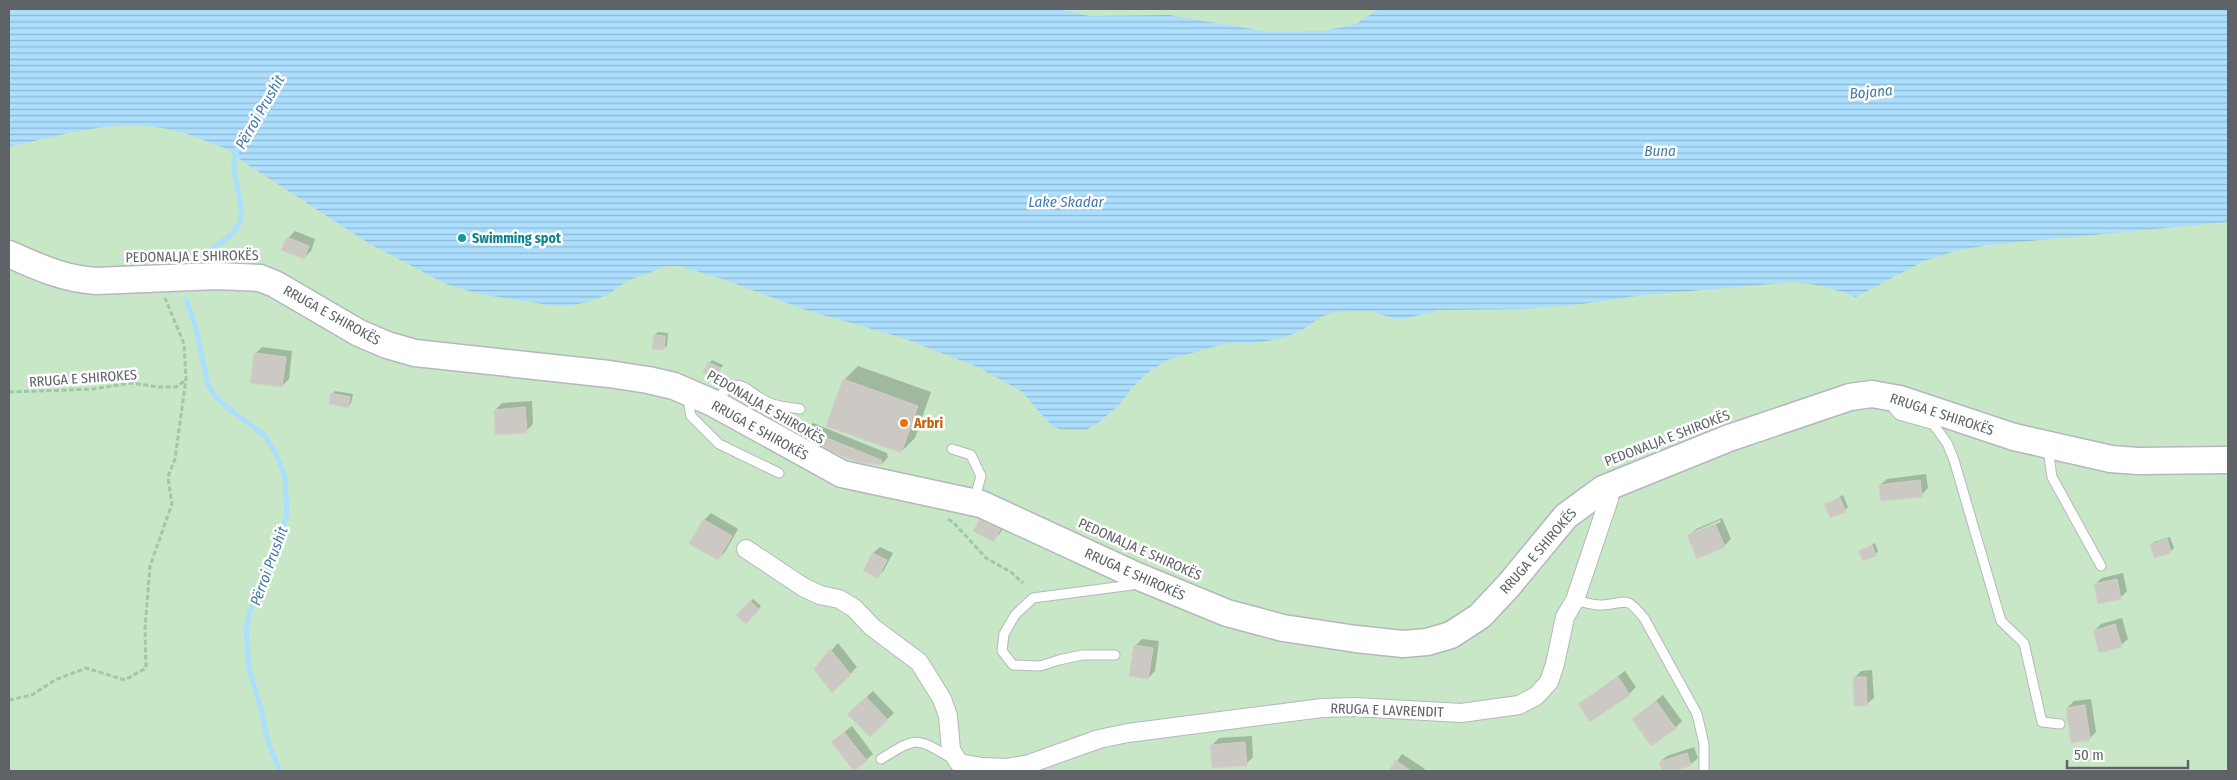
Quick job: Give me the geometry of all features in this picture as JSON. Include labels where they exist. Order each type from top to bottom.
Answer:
[{"type":"main road","name":"RRUGA E SHIROKËS","points":[[9,254],[61,276],[78,280],[217,276],[260,278],[275,284],[359,333],[387,345],[414,353],[629,377],[674,386],[703,398],[842,474],[878,483],[965,499],[1137,576],[1227,613],[1264,624],[1384,643],[1427,642],[1450,635],[1480,616],[1505,590],[1566,516],[1591,496],[1605,488],[1730,438],[1833,401],[1865,394],[1900,399],[2014,437],[2111,459],[2138,461],[2228,460]]},
{"type":"street","name":"RRUGA E LAVRENDIT","points":[[959,763],[982,768],[1006,768],[1029,764],[1099,739],[1128,733],[1322,708],[1355,707],[1461,713],[1519,705],[1536,696],[1549,682],[1555,664],[1565,616],[1575,600],[1609,499],[1605,488]]},
{"type":"street","points":[[746,549],[803,587],[820,595],[839,599],[854,608],[872,627],[919,662],[942,699],[948,716],[951,750],[959,763]]},
{"type":"lane","points":[[778,473],[719,444],[691,416],[689,406],[703,398],[722,393],[733,386],[744,385],[768,403],[800,409]]},
{"type":"lane","points":[[1882,395],[1899,415],[1934,424],[1947,442],[1954,460],[2001,621],[2024,643],[2042,722],[2060,724]]},
{"type":"lane","points":[[2050,446],[2049,456],[2052,477],[2101,566]]},
{"type":"lane","points":[[952,449],[972,455],[982,476],[965,499]]},
{"type":"lane","points":[[1115,656],[1082,655],[1040,666],[1013,665],[1002,651],[1004,634],[1015,615],[1034,598],[1132,585],[1137,576]]},
{"type":"lane","points":[[1575,600],[1601,606],[1623,601],[1634,606],[1644,618],[1697,714],[1704,744],[1704,771]]},
{"type":"lane","name":"RRUGA E LAVRENDIT","points":[[881,759],[908,742],[921,741],[959,763]]},
{"type":"path","points":[[9,700],[32,696],[55,680],[86,668],[125,680],[146,668],[145,628],[150,566],[172,504],[168,477],[175,460],[186,379],[184,344],[164,294],[163,279]]},
{"type":"path","name":"RRUGA E SHIROKES","points":[[9,392],[93,389],[131,383],[158,387],[176,387],[186,379]]},
{"type":"path","points":[[965,499],[941,512],[945,518],[954,522],[986,558],[1012,572],[1023,583]]},
{"type":"green space","points":[[9,9],[2228,9],[2228,771],[9,771]]},
{"type":"water","name":"Lake Skadar","points":[[9,9],[1059,9],[1089,16],[1169,15],[1270,32],[1324,31],[1356,24],[1379,9],[2228,9],[2228,222],[1988,245],[1955,251],[1924,261],[1856,297],[1824,286],[1793,282],[1643,295],[1582,304],[1524,309],[1438,310],[1405,319],[1396,319],[1370,311],[1334,312],[1323,316],[1302,330],[1283,338],[1254,343],[1227,343],[1167,360],[1146,374],[1131,389],[1120,404],[1097,424],[1086,430],[1062,430],[1052,426],[1021,391],[978,367],[903,338],[806,310],[728,281],[680,266],[667,266],[627,281],[607,295],[568,306],[549,305],[479,294],[446,284],[370,244],[242,161],[230,151],[181,132],[132,125],[108,127],[83,130],[9,147]]},
{"type":"building","points":[[287,237],[309,246],[304,259],[281,250]]},
{"type":"building","points":[[654,335],[665,336],[664,350],[652,349]]},
{"type":"building","points":[[254,353],[286,357],[282,387],[250,383]]},
{"type":"building","points":[[708,362],[721,368],[715,379],[703,373]]},
{"type":"building","points":[[843,379],[918,406],[901,453],[826,426]]},
{"type":"building","points":[[331,393],[350,397],[348,408],[329,404]]},
{"type":"building","points":[[525,407],[527,433],[495,435],[494,410]]},
{"type":"building","points":[[805,429],[881,460],[882,465],[857,462],[805,441]]},
{"type":"building","points":[[1920,480],[1922,497],[1881,501],[1879,485]]},
{"type":"building","points":[[1840,498],[1846,512],[1830,518],[1824,504]]},
{"type":"building","points":[[703,519],[732,536],[718,560],[689,544]]},
{"type":"building","points":[[980,519],[1000,529],[994,542],[973,531]]},
{"type":"building","points":[[1715,524],[1725,547],[1697,559],[1687,535]]},
{"type":"building","points":[[2167,539],[2171,553],[2154,558],[2150,545]]},
{"type":"building","points":[[1872,545],[1876,556],[1863,561],[1858,551]]},
{"type":"building","points":[[872,553],[887,560],[878,578],[863,571]]},
{"type":"building","points":[[2117,579],[2121,599],[2098,604],[2094,584]]},
{"type":"building","points":[[750,601],[759,610],[746,624],[736,615]]},
{"type":"building","points":[[2115,624],[2122,647],[2099,653],[2093,631]]},
{"type":"building","points":[[1134,645],[1153,648],[1148,679],[1129,676]]},
{"type":"building","points":[[830,649],[851,675],[832,693],[814,669]]},
{"type":"building","points":[[1618,677],[1630,695],[1590,722],[1578,704]]},
{"type":"building","points":[[1853,677],[1866,677],[1867,706],[1854,706]]},
{"type":"building","points":[[866,697],[888,720],[870,737],[847,714]]},
{"type":"building","points":[[1656,701],[1676,729],[1651,746],[1632,719]]},
{"type":"building","points":[[2085,705],[2090,740],[2071,743],[2066,708]]},
{"type":"building","points":[[844,732],[867,761],[854,771],[831,742]]},
{"type":"building","points":[[1245,742],[1247,766],[1212,768],[1210,745]]},
{"type":"building","points":[[1687,753],[1691,766],[1673,771],[1662,771],[1659,762]]},
{"type":"building","points":[[1395,760],[1411,771],[1389,771]]},
{"type":"waterway","name":"Përroi Prushit","points":[[203,255],[233,233],[240,220],[240,200],[234,169],[238,149]]},
{"type":"waterway","name":"Përroi Prushit","points":[[186,299],[196,328],[208,385],[215,396],[228,408],[265,436],[277,456],[285,477],[287,513],[282,534],[250,611],[246,627],[249,670],[261,708],[268,742],[280,771]]},
{"type":"place","name":"Swimming spot","points":[[462,238]]},
{"type":"place","name":"Arbri","points":[[904,423]]},
{"type":"water label","name":"Bojana","points":[[1871,92]]},
{"type":"water label","name":"Buna","points":[[1660,151]]}]
